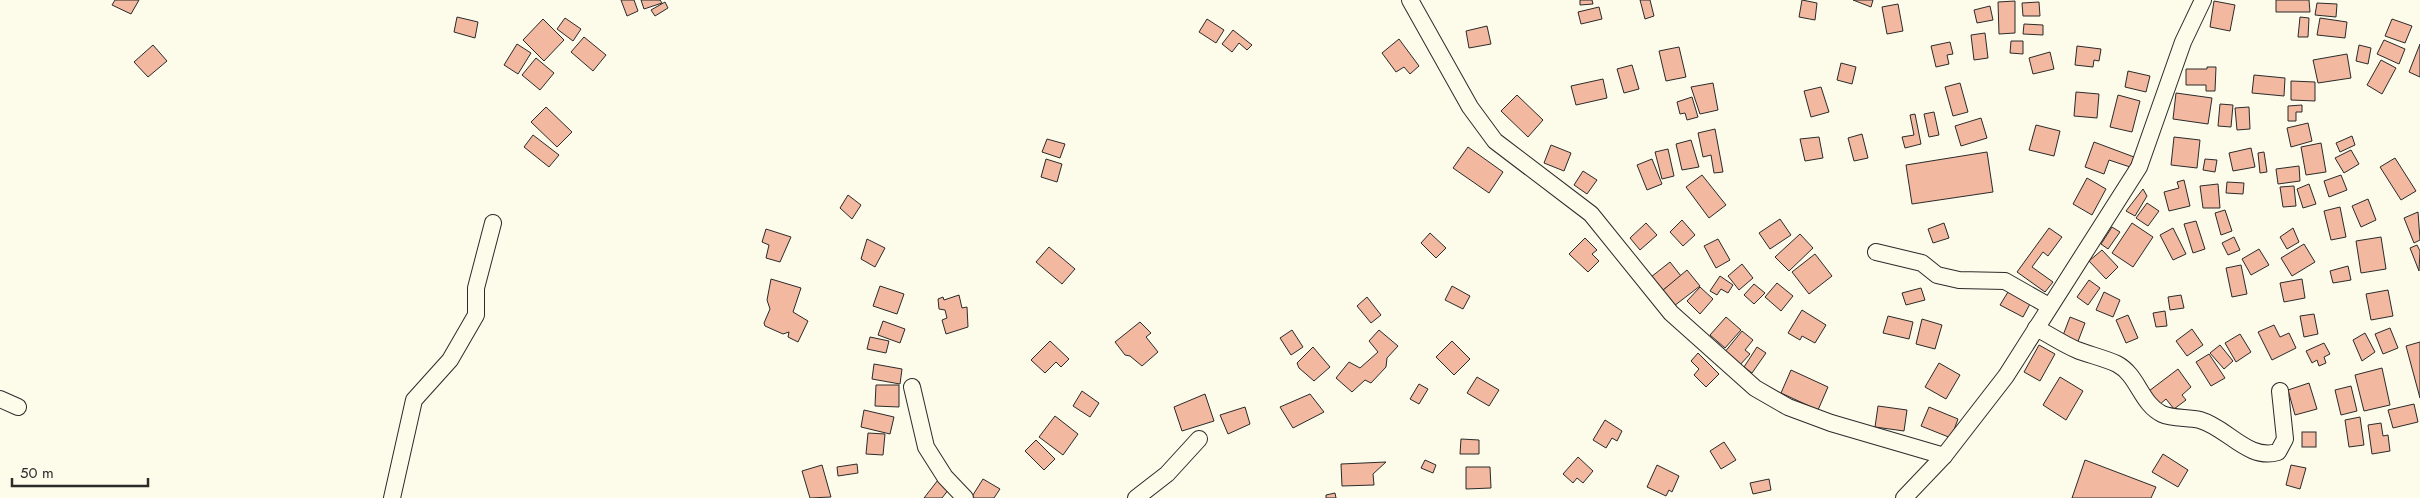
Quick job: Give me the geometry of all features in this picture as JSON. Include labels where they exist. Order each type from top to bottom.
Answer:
[{"type":"street","points":[[1410,0],[1418,11],[1470,107],[1495,141],[1591,214],[1671,313],[1755,388],[1788,407],[1831,423],[1944,456]]},
{"type":"street","points":[[1904,498],[1944,456],[2006,376],[2138,167],[2183,42],[2203,0]]},
{"type":"street","points":[[392,498],[414,400],[450,360],[476,315],[476,288],[493,223]]},
{"type":"street","points":[[1876,252],[1922,263],[1938,274],[1959,280],[2006,281],[2049,306]]},
{"type":"street","points":[[2036,328],[2076,350],[2117,364],[2134,377],[2146,399],[2162,414],[2200,420],[2223,430],[2248,450],[2268,456],[2278,452],[2286,439],[2280,391]]},
{"type":"street","points":[[912,387],[926,447],[945,477],[965,498]]},
{"type":"street","points":[[0,399],[18,407]]},
{"type":"street","points":[[1136,498],[1167,474],[1199,439]]},
{"type":"building","points":[[115,0],[139,0],[131,14],[112,5]]},
{"type":"building","points":[[621,0],[634,0],[638,11],[627,16]]},
{"type":"building","points":[[641,0],[660,0],[662,3],[644,9]]},
{"type":"building","points":[[1580,0],[1592,0],[1593,4],[1580,5]]},
{"type":"building","points":[[1640,0],[1650,0],[1654,16],[1645,19]]},
{"type":"building","points":[[1802,0],[1817,3],[1815,20],[1799,17]]},
{"type":"building","points":[[1853,0],[1873,0],[1871,7]]},
{"type":"building","points":[[2276,0],[2309,0],[2310,12],[2276,12]]},
{"type":"building","points":[[2015,1],[2015,33],[1999,34],[1998,2]]},
{"type":"building","points":[[2214,1],[2235,5],[2230,31],[2210,27]]},
{"type":"building","points":[[665,2],[668,8],[655,16],[651,10]]},
{"type":"building","points":[[2039,2],[2040,16],[2023,16],[2022,3]]},
{"type":"building","points":[[2317,3],[2337,4],[2336,17],[2315,15]]},
{"type":"building","points":[[1898,4],[1903,31],[1887,34],[1882,7]]},
{"type":"building","points":[[1990,6],[1993,20],[1977,23],[1974,10]]},
{"type":"building","points":[[1599,7],[1602,19],[1581,24],[1578,12]]},
{"type":"building","points":[[457,17],[478,22],[475,38],[454,32]]},
{"type":"building","points":[[2300,17],[2309,18],[2308,37],[2298,37]]},
{"type":"building","points":[[565,18],[581,29],[573,41],[557,29]]},
{"type":"building","points":[[2320,18],[2347,22],[2345,38],[2317,35]]},
{"type":"building","points":[[543,19],[564,40],[544,61],[523,40]]},
{"type":"building","points":[[1207,19],[1224,30],[1216,43],[1199,32]]},
{"type":"building","points":[[2392,19],[2412,26],[2405,43],[2385,36]]},
{"type":"building","points":[[2024,24],[2043,25],[2043,35],[2023,34]]},
{"type":"building","points":[[1487,26],[1491,44],[1469,48],[1466,31]]},
{"type":"building","points":[[1233,30],[1252,45],[1247,50],[1239,43],[1232,52],[1222,44]]},
{"type":"building","points":[[1985,33],[1988,58],[1974,60],[1971,35]]},
{"type":"building","points":[[584,37],[606,55],[593,71],[571,52]]},
{"type":"building","points":[[1399,39],[1419,66],[1410,74],[1404,67],[1396,72],[1382,53]]},
{"type":"building","points":[[2384,40],[2405,49],[2399,64],[2377,54]]},
{"type":"building","points":[[2011,41],[2023,41],[2023,54],[2010,53]]},
{"type":"building","points":[[1950,42],[1953,54],[1947,55],[1949,64],[1936,67],[1931,46]]},
{"type":"building","points":[[517,44],[531,53],[518,74],[504,65]]},
{"type":"building","points":[[2420,44],[2420,77],[2409,72]]},
{"type":"building","points":[[153,45],[167,61],[148,77],[134,62]]},
{"type":"building","points":[[2359,45],[2371,48],[2368,64],[2356,61]]},
{"type":"building","points":[[2077,46],[2101,49],[2099,61],[2094,60],[2093,67],[2075,65]]},
{"type":"building","points":[[1679,47],[1686,77],[1666,81],[1659,51]]},
{"type":"building","points":[[2050,52],[2054,69],[2033,74],[2029,58]]},
{"type":"building","points":[[2347,54],[2351,78],[2318,83],[2313,60]]},
{"type":"building","points":[[536,58],[554,73],[540,90],[522,75]]},
{"type":"building","points":[[2381,60],[2396,68],[2382,94],[2367,85]]},
{"type":"building","points":[[1841,63],[1856,67],[1852,84],[1837,80]]},
{"type":"building","points":[[1632,65],[1639,89],[1624,93],[1617,69]]},
{"type":"building","points":[[2207,67],[2216,67],[2215,91],[2206,91],[2206,85],[2186,85],[2186,69],[2207,69]]},
{"type":"building","points":[[2128,71],[2150,76],[2146,92],[2125,87]]},
{"type":"building","points":[[2254,75],[2285,78],[2284,96],[2252,93]]},
{"type":"building","points":[[1603,79],[1607,98],[1576,105],[1571,86]]},
{"type":"building","points":[[2291,81],[2315,82],[2315,101],[2291,100]]},
{"type":"building","points":[[1713,83],[1718,110],[1700,114],[1691,87]]},
{"type":"building","points":[[1960,83],[1968,112],[1953,116],[1945,87]]},
{"type":"building","points":[[1821,87],[1829,112],[1811,117],[1804,91]]},
{"type":"building","points":[[2076,92],[2099,94],[2097,118],[2074,116]]},
{"type":"building","points":[[2176,93],[2212,98],[2208,124],[2173,119]]},
{"type":"building","points":[[1517,95],[1543,120],[1528,137],[1501,111]]},
{"type":"building","points":[[2118,95],[2140,101],[2132,132],[2110,127]]},
{"type":"building","points":[[1692,97],[1698,117],[1687,120],[1685,113],[1680,114],[1677,102]]},
{"type":"building","points":[[2220,104],[2233,105],[2231,127],[2218,126]]},
{"type":"building","points":[[2302,105],[2302,112],[2296,112],[2296,121],[2288,121],[2288,106]]},
{"type":"building","points":[[546,107],[572,132],[557,147],[531,122]]},
{"type":"building","points":[[2249,107],[2250,129],[2237,130],[2235,108]]},
{"type":"building","points":[[1934,112],[1939,135],[1929,137],[1924,114]]},
{"type":"building","points":[[1915,114],[1921,144],[1905,148],[1902,137],[1914,135],[1910,115]]},
{"type":"building","points":[[1981,118],[1987,138],[1961,146],[1955,126]]},
{"type":"building","points":[[2308,123],[2312,141],[2291,147],[2287,128]]},
{"type":"building","points":[[2036,125],[2060,131],[2054,156],[2029,150]]},
{"type":"building","points":[[1715,129],[1723,172],[1714,173],[1711,155],[1703,157],[1698,133]]},
{"type":"building","points":[[1862,134],[1868,158],[1854,161],[1848,138]]},
{"type":"building","points":[[533,135],[559,155],[549,167],[524,147]]},
{"type":"building","points":[[2352,136],[2355,145],[2340,152],[2336,143]]},
{"type":"building","points":[[1819,137],[1823,158],[1805,161],[1800,139]]},
{"type":"building","points":[[2174,137],[2200,140],[2197,168],[2171,165]]},
{"type":"building","points":[[1047,139],[1065,144],[1060,158],[1042,152]]},
{"type":"building","points":[[1691,140],[1699,167],[1682,170],[1676,144]]},
{"type":"building","points":[[2094,142],[2134,157],[2130,167],[2109,160],[2104,174],[2085,167]]},
{"type":"building","points":[[2321,143],[2326,172],[2306,175],[2301,147]]},
{"type":"building","points":[[1551,145],[1571,153],[1564,171],[1544,163]]},
{"type":"building","points":[[1468,147],[1503,172],[1489,193],[1453,168]]},
{"type":"building","points":[[2251,148],[2255,167],[2233,171],[2229,153]]},
{"type":"building","points":[[1668,149],[1674,176],[1662,179],[1655,152]]},
{"type":"building","points":[[2351,150],[2359,164],[2344,173],[2335,158]]},
{"type":"building","points":[[1987,152],[1993,192],[1912,204],[1906,165]]},
{"type":"building","points":[[2264,152],[2267,172],[2260,173],[2258,153]]},
{"type":"building","points":[[2395,158],[2416,191],[2401,200],[2380,167]]},
{"type":"building","points":[[1046,159],[1062,164],[1057,182],[1041,177]]},
{"type":"building","points":[[1652,159],[1662,184],[1647,190],[1637,165]]},
{"type":"building","points":[[2205,159],[2217,160],[2215,172],[2203,170]]},
{"type":"building","points":[[2299,166],[2300,181],[2278,184],[2276,169]]},
{"type":"building","points":[[1583,171],[1597,180],[1587,194],[1574,185]]},
{"type":"building","points":[[1702,175],[1726,205],[1709,218],[1686,187]]},
{"type":"building","points":[[2341,175],[2347,190],[2329,197],[2324,181]]},
{"type":"building","points":[[2087,178],[2106,189],[2092,215],[2073,204]]},
{"type":"building","points":[[2184,180],[2190,206],[2169,211],[2164,192],[2179,188],[2177,182]]},
{"type":"building","points":[[2227,182],[2244,183],[2243,194],[2226,193]]},
{"type":"building","points":[[2218,184],[2220,208],[2203,208],[2200,186]]},
{"type":"building","points":[[2309,184],[2316,204],[2303,208],[2297,189]]},
{"type":"building","points":[[2294,186],[2296,206],[2283,207],[2280,187]]},
{"type":"building","points":[[2143,189],[2147,196],[2135,216],[2126,211]]},
{"type":"building","points":[[848,195],[861,205],[852,219],[840,208]]},
{"type":"building","points":[[2368,199],[2376,220],[2361,227],[2352,206]]},
{"type":"building","points":[[2147,203],[2159,211],[2148,226],[2136,218]]},
{"type":"building","points":[[2340,207],[2346,237],[2331,240],[2324,211]]},
{"type":"building","points":[[2225,210],[2232,231],[2221,235],[2215,213]]},
{"type":"building","points":[[2418,212],[2420,240],[2414,243],[2404,218]]},
{"type":"building","points":[[1780,219],[1791,235],[1770,249],[1759,233]]},
{"type":"building","points":[[1682,220],[1695,235],[1683,246],[1670,232]]},
{"type":"building","points":[[2196,221],[2205,249],[2193,253],[2184,224]]},
{"type":"building","points":[[1646,223],[1657,235],[1640,250],[1630,238]]},
{"type":"building","points":[[1944,223],[1949,238],[1933,243],[1928,229]]},
{"type":"building","points":[[2132,223],[2153,237],[2133,267],[2112,253]]},
{"type":"building","points":[[2112,227],[2120,232],[2108,249],[2101,244]]},
{"type":"building","points":[[2049,228],[2062,237],[2048,256],[2043,252],[2032,267],[2053,282],[2045,292],[2017,272]]},
{"type":"building","points":[[2173,228],[2186,254],[2173,260],[2160,235]]},
{"type":"building","points":[[2293,228],[2299,242],[2287,249],[2280,237]]},
{"type":"building","points":[[766,229],[791,237],[780,262],[766,258],[769,245],[762,242]]},
{"type":"building","points":[[1430,233],[1446,248],[1436,258],[1421,243]]},
{"type":"building","points":[[1800,234],[1813,248],[1789,271],[1775,257]]},
{"type":"building","points":[[2234,237],[2240,250],[2228,255],[2222,243]]},
{"type":"building","points":[[2381,237],[2386,269],[2361,273],[2356,241]]},
{"type":"building","points":[[1585,238],[1597,250],[1592,254],[1599,261],[1588,272],[1569,254]]},
{"type":"building","points":[[867,239],[885,248],[875,267],[861,259]]},
{"type":"building","points":[[1718,239],[1730,260],[1716,268],[1704,246]]},
{"type":"building","points":[[2304,244],[2315,262],[2292,276],[2281,258]]},
{"type":"building","points":[[2417,245],[2420,251],[2419,271],[2410,248]]},
{"type":"building","points":[[1049,247],[1075,269],[1062,284],[1036,262]]},
{"type":"building","points":[[2259,249],[2269,265],[2251,275],[2242,259]]},
{"type":"building","points":[[2102,250],[2118,267],[2106,279],[2089,261]]},
{"type":"building","points":[[1815,254],[1832,276],[1809,294],[1792,272]]},
{"type":"building","points":[[1670,262],[1681,276],[1662,291],[1651,277]]},
{"type":"building","points":[[1742,264],[1753,278],[1739,290],[1728,276]]},
{"type":"building","points":[[2241,265],[2247,294],[2232,297],[2226,268]]},
{"type":"building","points":[[2348,266],[2351,280],[2333,283],[2330,271]]},
{"type":"building","points":[[1687,270],[1700,286],[1674,306],[1662,291]]},
{"type":"building","points":[[1720,276],[1733,285],[1728,293],[1721,289],[1717,295],[1710,291]]},
{"type":"building","points":[[771,279],[801,288],[793,312],[808,321],[798,342],[788,337],[789,332],[783,334],[765,326],[764,323],[770,309],[767,300]]},
{"type":"building","points":[[2302,279],[2305,298],[2284,302],[2280,283]]},
{"type":"building","points":[[2089,280],[2100,288],[2088,305],[2077,297]]},
{"type":"building","points":[[1777,283],[1793,296],[1781,311],[1765,297]]},
{"type":"building","points":[[1754,284],[1765,293],[1754,304],[1744,295]]},
{"type":"building","points":[[880,286],[904,294],[897,314],[873,306]]},
{"type":"building","points":[[1452,286],[1470,296],[1463,309],[1445,300]]},
{"type":"building","points":[[1700,287],[1713,299],[1700,314],[1687,301]]},
{"type":"building","points":[[1921,288],[1925,300],[1906,305],[1902,293]]},
{"type":"building","points":[[2388,290],[2393,316],[2371,320],[2366,294]]},
{"type":"building","points":[[2008,292],[2030,304],[2023,317],[2000,305]]},
{"type":"building","points":[[2104,292],[2120,300],[2113,317],[2096,310]]},
{"type":"building","points":[[959,295],[962,308],[967,307],[968,327],[946,334],[942,320],[947,318],[945,310],[939,309],[938,299],[943,297],[944,300]]},
{"type":"building","points":[[2181,295],[2184,308],[2170,310],[2168,297]]},
{"type":"building","points":[[1367,297],[1381,315],[1371,323],[1357,306]]},
{"type":"building","points":[[1802,310],[1826,325],[1815,343],[1802,336],[1800,340],[1788,333]]},
{"type":"building","points":[[2165,311],[2167,326],[2156,327],[2153,313]]},
{"type":"building","points":[[2314,314],[2318,334],[2304,337],[2300,316]]},
{"type":"building","points":[[2128,315],[2138,338],[2126,343],[2116,320]]},
{"type":"building","points":[[1888,316],[1913,322],[1909,339],[1883,333]]},
{"type":"building","points":[[1726,317],[1741,330],[1725,348],[1710,335]]},
{"type":"building","points":[[2070,317],[2085,323],[2077,344],[2062,338]]},
{"type":"building","points":[[1922,319],[1942,325],[1935,349],[1916,344]]},
{"type":"building","points":[[883,321],[905,329],[900,343],[878,335]]},
{"type":"building","points":[[1140,322],[1151,333],[1146,337],[1158,352],[1142,366],[1130,356],[1125,355],[1115,342]]},
{"type":"building","points":[[2274,325],[2280,337],[2289,333],[2296,348],[2272,360],[2258,332]]},
{"type":"building","points":[[2390,328],[2398,348],[2383,354],[2375,334]]},
{"type":"building","points":[[2192,329],[2203,345],[2187,356],[2176,341]]},
{"type":"building","points":[[1292,330],[1303,347],[1291,355],[1280,338]]},
{"type":"building","points":[[1379,330],[1398,346],[1387,358],[1386,367],[1371,383],[1365,380],[1352,392],[1336,378],[1349,362],[1360,368],[1378,352],[1369,341]]},
{"type":"building","points":[[1742,331],[1753,340],[1745,350],[1750,354],[1739,366],[1724,353]]},
{"type":"building","points":[[2365,333],[2375,352],[2362,361],[2353,340]]},
{"type":"building","points":[[2240,334],[2251,352],[2236,362],[2225,343]]},
{"type":"building","points":[[870,337],[889,341],[886,353],[867,349]]},
{"type":"building","points":[[1050,341],[1069,359],[1061,367],[1056,362],[1045,373],[1031,360]]},
{"type":"building","points":[[1452,341],[1470,359],[1454,375],[1436,357]]},
{"type":"building","points":[[2420,342],[2420,398],[2406,346]]},
{"type":"building","points":[[2324,343],[2330,354],[2324,357],[2326,363],[2319,366],[2317,360],[2312,363],[2306,351]]},
{"type":"building","points":[[2039,345],[2055,354],[2040,381],[2024,372]]},
{"type":"building","points":[[2220,345],[2233,361],[2224,369],[2210,353]]},
{"type":"building","points":[[1313,347],[1330,367],[1314,381],[1299,368],[1297,363]]},
{"type":"building","points":[[1757,347],[1766,353],[1752,373],[1744,367]]},
{"type":"building","points":[[1698,353],[1719,374],[1706,387],[1694,375],[1699,369],[1691,361]]},
{"type":"building","points":[[2209,354],[2225,378],[2211,386],[2196,362]]},
{"type":"building","points":[[1939,363],[1960,375],[1946,399],[1925,387]]},
{"type":"building","points":[[874,364],[902,369],[900,384],[872,379]]},
{"type":"building","points":[[2382,368],[2390,405],[2364,411],[2355,375]]},
{"type":"building","points":[[2178,369],[2191,387],[2182,395],[2186,400],[2174,409],[2166,399],[2159,405],[2149,391]]},
{"type":"building","points":[[1791,370],[1828,387],[1818,410],[1781,393]]},
{"type":"building","points":[[1477,377],[1499,390],[1489,406],[1467,393]]},
{"type":"building","points":[[2060,377],[2083,391],[2066,420],[2043,405]]},
{"type":"building","points":[[2309,383],[2317,409],[2295,415],[2288,390]]},
{"type":"building","points":[[1419,384],[1428,389],[1419,404],[1410,399]]},
{"type":"building","points":[[876,385],[899,385],[899,407],[875,406]]},
{"type":"building","points":[[2351,386],[2357,411],[2341,415],[2335,390]]},
{"type":"building","points":[[1082,391],[1099,403],[1090,417],[1073,406]]},
{"type":"building","points":[[1205,394],[1214,421],[1182,431],[1174,407]]},
{"type":"building","points":[[1310,394],[1324,412],[1293,428],[1280,407]]},
{"type":"building","points":[[2414,404],[2418,422],[2393,428],[2388,410]]},
{"type":"building","points":[[1878,406],[1907,410],[1904,431],[1875,427]]},
{"type":"building","points":[[1245,407],[1250,424],[1228,434],[1220,415]]},
{"type":"building","points":[[1929,407],[1958,419],[1951,438],[1921,426]]},
{"type":"building","points":[[864,410],[894,417],[890,434],[861,427]]},
{"type":"building","points":[[1055,416],[1078,434],[1063,455],[1039,437]]},
{"type":"building","points":[[2360,417],[2364,445],[2349,447],[2345,420]]},
{"type":"building","points":[[1605,420],[1622,431],[1617,441],[1612,438],[1606,448],[1593,440]]},
{"type":"building","points":[[2381,423],[2383,436],[2388,435],[2390,451],[2372,454],[2368,425]]},
{"type":"building","points":[[2302,432],[2316,432],[2316,447],[2302,447]]},
{"type":"building","points":[[868,433],[885,434],[883,455],[866,454]]},
{"type":"building","points":[[1461,439],[1479,440],[1479,454],[1460,454]]},
{"type":"building","points":[[1036,440],[1055,459],[1044,470],[1025,451]]},
{"type":"building","points":[[1724,442],[1736,460],[1721,469],[1710,451]]},
{"type":"building","points":[[2163,454],[2188,470],[2178,487],[2152,472]]},
{"type":"building","points":[[1578,457],[1593,471],[1583,483],[1577,478],[1573,483],[1563,474]]},
{"type":"building","points":[[1425,460],[1436,465],[1433,473],[1421,468]]},
{"type":"building","points":[[2085,460],[2156,487],[2151,498],[2072,498]]},
{"type":"building","points":[[1386,462],[1373,474],[1374,485],[1342,486],[1341,464]]},
{"type":"building","points":[[857,464],[858,473],[838,476],[837,467]]},
{"type":"building","points":[[822,465],[831,497],[810,498],[802,471]]},
{"type":"building","points":[[1657,465],[1679,476],[1672,492],[1669,490],[1666,496],[1647,487]]},
{"type":"building","points":[[2291,465],[2306,468],[2300,489],[2286,485]]},
{"type":"building","points":[[1466,467],[1490,467],[1491,488],[1466,489]]},
{"type":"building","points":[[983,479],[1000,489],[994,498],[971,498]]},
{"type":"building","points":[[1769,479],[1771,490],[1753,494],[1750,483]]},
{"type":"building","points":[[938,480],[949,489],[942,498],[924,498]]},
{"type":"building","points":[[1335,493],[1336,498],[1326,498],[1326,495]]}]
